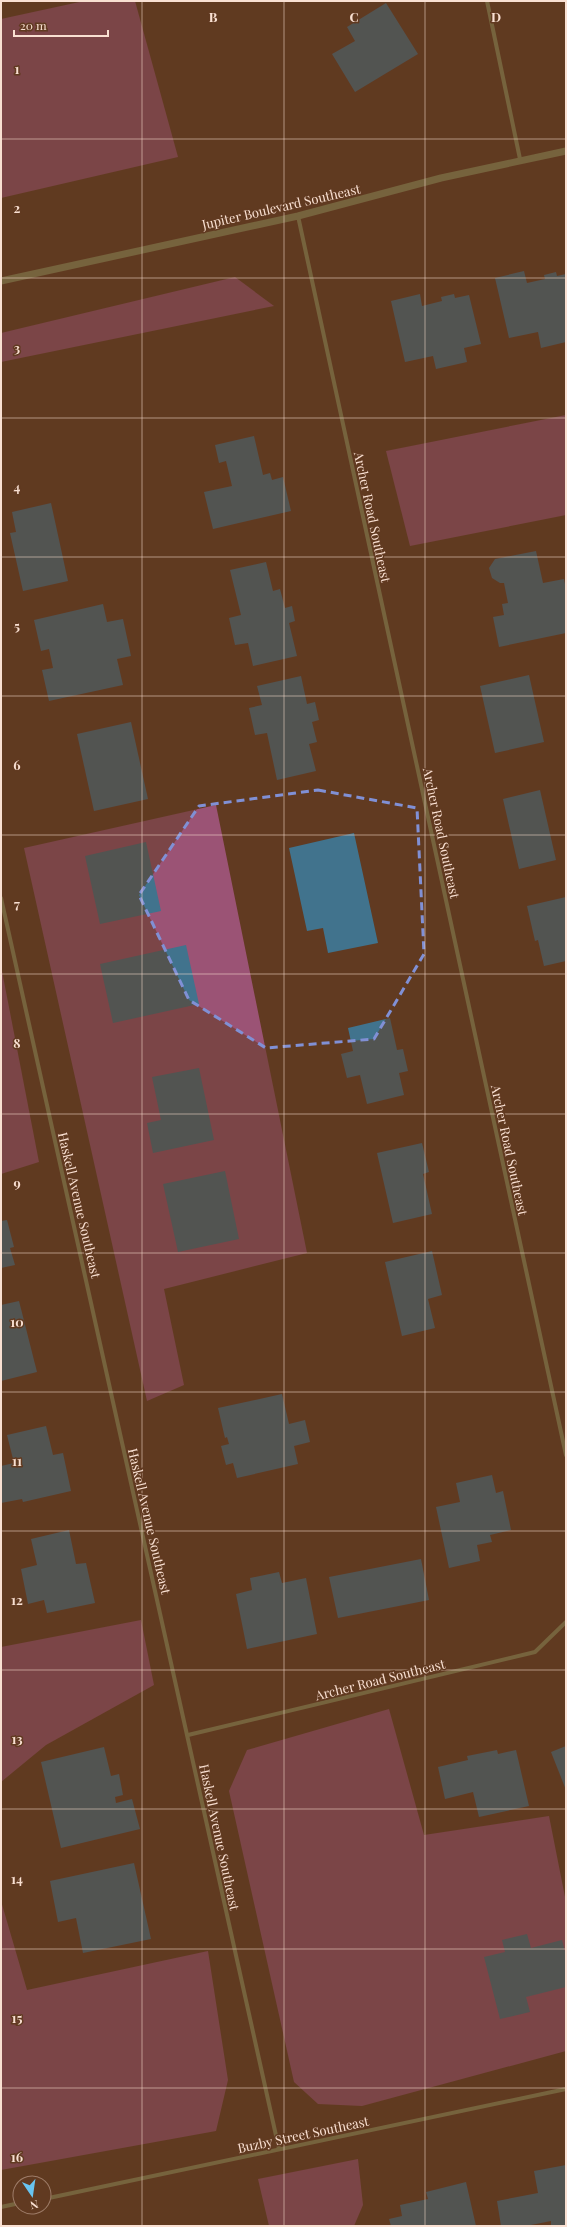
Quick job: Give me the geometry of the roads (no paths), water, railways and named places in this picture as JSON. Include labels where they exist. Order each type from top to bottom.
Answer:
[{"type":"street","points":[[486,1],[520,159]]},
{"type":"street","name":"Jupiter Boulevard Southeast","points":[[1,281],[298,216],[441,178],[520,159],[566,151]]},
{"type":"street","name":"Archer Road Southeast","points":[[298,216],[566,1455]]},
{"type":"street","name":"Haskell Avenue Southeast","points":[[1,898],[279,2149]]},
{"type":"street","name":"Archer Road Southeast","points":[[188,1735],[535,1652],[566,1622]]},
{"type":"street","name":"Buzby Street Southeast","points":[[52,2197],[566,2089]]},
{"type":"street","points":[[1,2207],[12,2205]]}]
